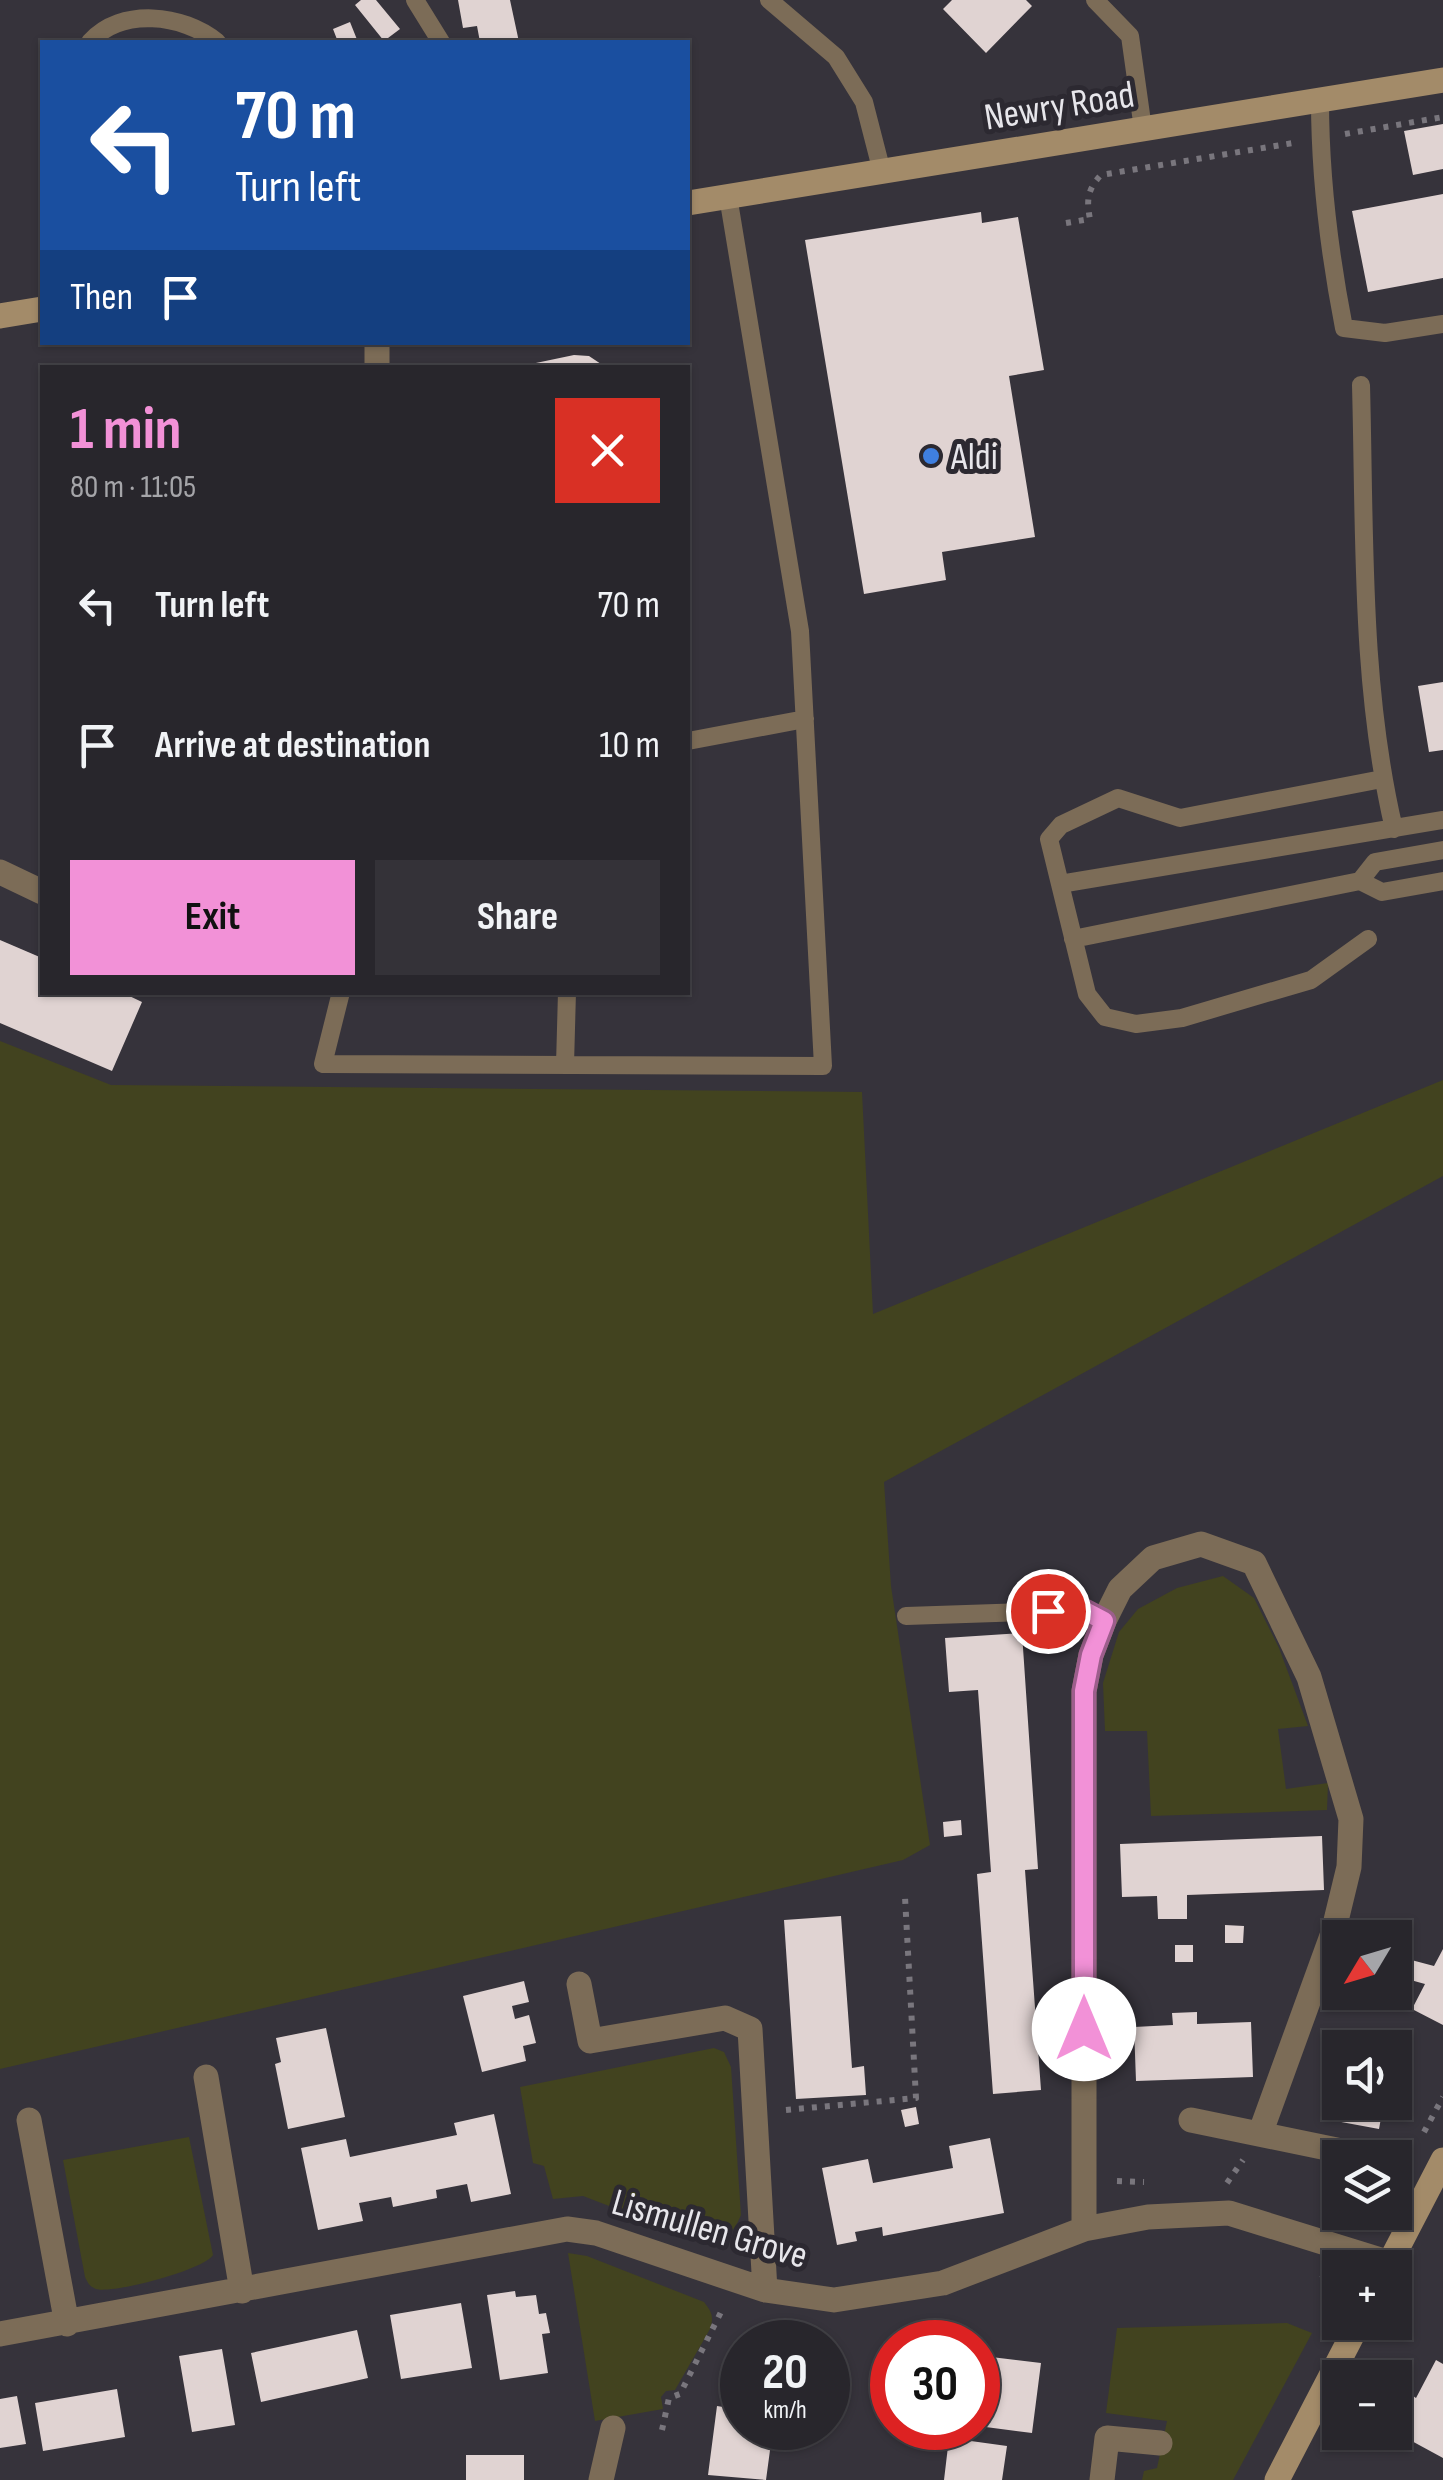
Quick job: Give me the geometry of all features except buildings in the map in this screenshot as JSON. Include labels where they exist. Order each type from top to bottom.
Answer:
[{"type":"main road","name":"Newry Road","points":[[690,203],[1443,80]]},
{"type":"main road","points":[[0,316],[40,309]]},
{"type":"main road","points":[[1396,2250],[1443,2160]]},
{"type":"main road","points":[[1277,2480],[1350,2340]]},
{"type":"street","points":[[0,872],[40,891]]},
{"type":"street","points":[[1084,2229],[1084,1691],[1091,1655],[1120,1589],[1153,1558],[1202,1544],[1254,1562],[1314,1695],[1351,1819],[1350,1867],[1332,1933],[1260,2134]]},
{"type":"street","points":[[579,1984],[590,2042],[725,2018],[750,2029],[765,2290]]},
{"type":"street","points":[[206,2077],[242,2290]]},
{"type":"street","points":[[30,2120],[67,2324]]},
{"type":"street","points":[[1191,2120],[1322,2147]]},
{"type":"street","name":"Lismullen Grove","points":[[0,2334],[567,2229],[596,2233],[765,2290],[834,2300],[944,2283],[1084,2229],[1148,2217],[1229,2213],[1342,2250]]},
{"type":"street","points":[[600,2480],[614,2428]]},
{"type":"street","points":[[1102,2480],[1107,2438],[1160,2443]]},
{"type":"lane","points":[[415,0],[440,40]]},
{"type":"lane","points":[[769,0],[836,58],[864,102],[882,172]]},
{"type":"lane","points":[[1095,0],[1130,36],[1142,129]]},
{"type":"lane","points":[[92,40],[113,23],[141,17],[177,23],[213,40]]},
{"type":"lane","points":[[1320,100],[1329,252],[1344,328],[1385,334],[1443,324]]},
{"type":"lane","points":[[339,995],[323,1064],[823,1066],[800,630],[728,196]]},
{"type":"lane","points":[[1361,386],[1365,619],[1382,779],[1394,829]]},
{"type":"lane","points":[[690,741],[804,720]]},
{"type":"lane","points":[[1368,939],[1311,980],[1182,1018],[1136,1024],[1106,1017],[1086,994],[1048,839],[1061,826],[1118,798],[1180,818],[1382,779]]},
{"type":"lane","points":[[1060,884],[1443,820]]},
{"type":"lane","points":[[1073,939],[1360,880],[1375,862],[1443,850]]},
{"type":"lane","points":[[1360,880],[1382,892],[1443,881]]},
{"type":"lane","points":[[565,1065],[567,995]]},
{"type":"lane","points":[[906,1616],[1083,1610],[1104,1621]]},
{"type":"path","points":[[1066,223],[1090,219],[1089,188],[1101,175],[1443,117]]},
{"type":"path","points":[[755,2114],[916,2098],[905,1898]]},
{"type":"path","points":[[1319,2270],[1322,2275]]},
{"type":"path","points":[[662,2430],[669,2398],[680,2394],[724,2307],[708,2271]]},
{"type":"shaded area","points":[[0,1041],[111,1085],[862,1092],[873,1314],[1443,1080],[1443,1176],[884,1482],[891,1586],[930,1845],[903,1860],[0,2069]]},
{"type":"shaded area","points":[[1223,1576],[1254,1598],[1279,1648],[1308,1726],[1278,1729],[1286,1789],[1328,1783],[1327,1810],[1151,1816],[1147,1731],[1105,1731],[1103,1683],[1119,1632],[1138,1609],[1177,1588]]},
{"type":"shaded area","points":[[714,2048],[724,2052],[731,2067],[741,2215],[730,2234],[719,2240],[698,2240],[583,2196],[553,2199],[544,2166],[533,2163],[520,2087]]},
{"type":"shaded area","points":[[189,2137],[213,2255],[158,2280],[106,2290],[92,2287],[85,2277],[63,2160]]},
{"type":"shaded area","points":[[568,2253],[587,2256],[704,2302],[709,2309],[710,2329],[675,2390],[666,2391],[661,2397],[663,2409],[595,2421]]},
{"type":"shaded area","points":[[1287,2323],[1312,2333],[1233,2480],[1142,2480],[1144,2471],[1157,2468],[1167,2421],[1106,2413],[1117,2328]]},
{"type":"place","name":"Aldi","points":[[931,456]]},
{"type":"route","points":[[1048,1611],[1083,1610],[1104,1621],[1091,1655],[1084,1691],[1084,2029]]}]
